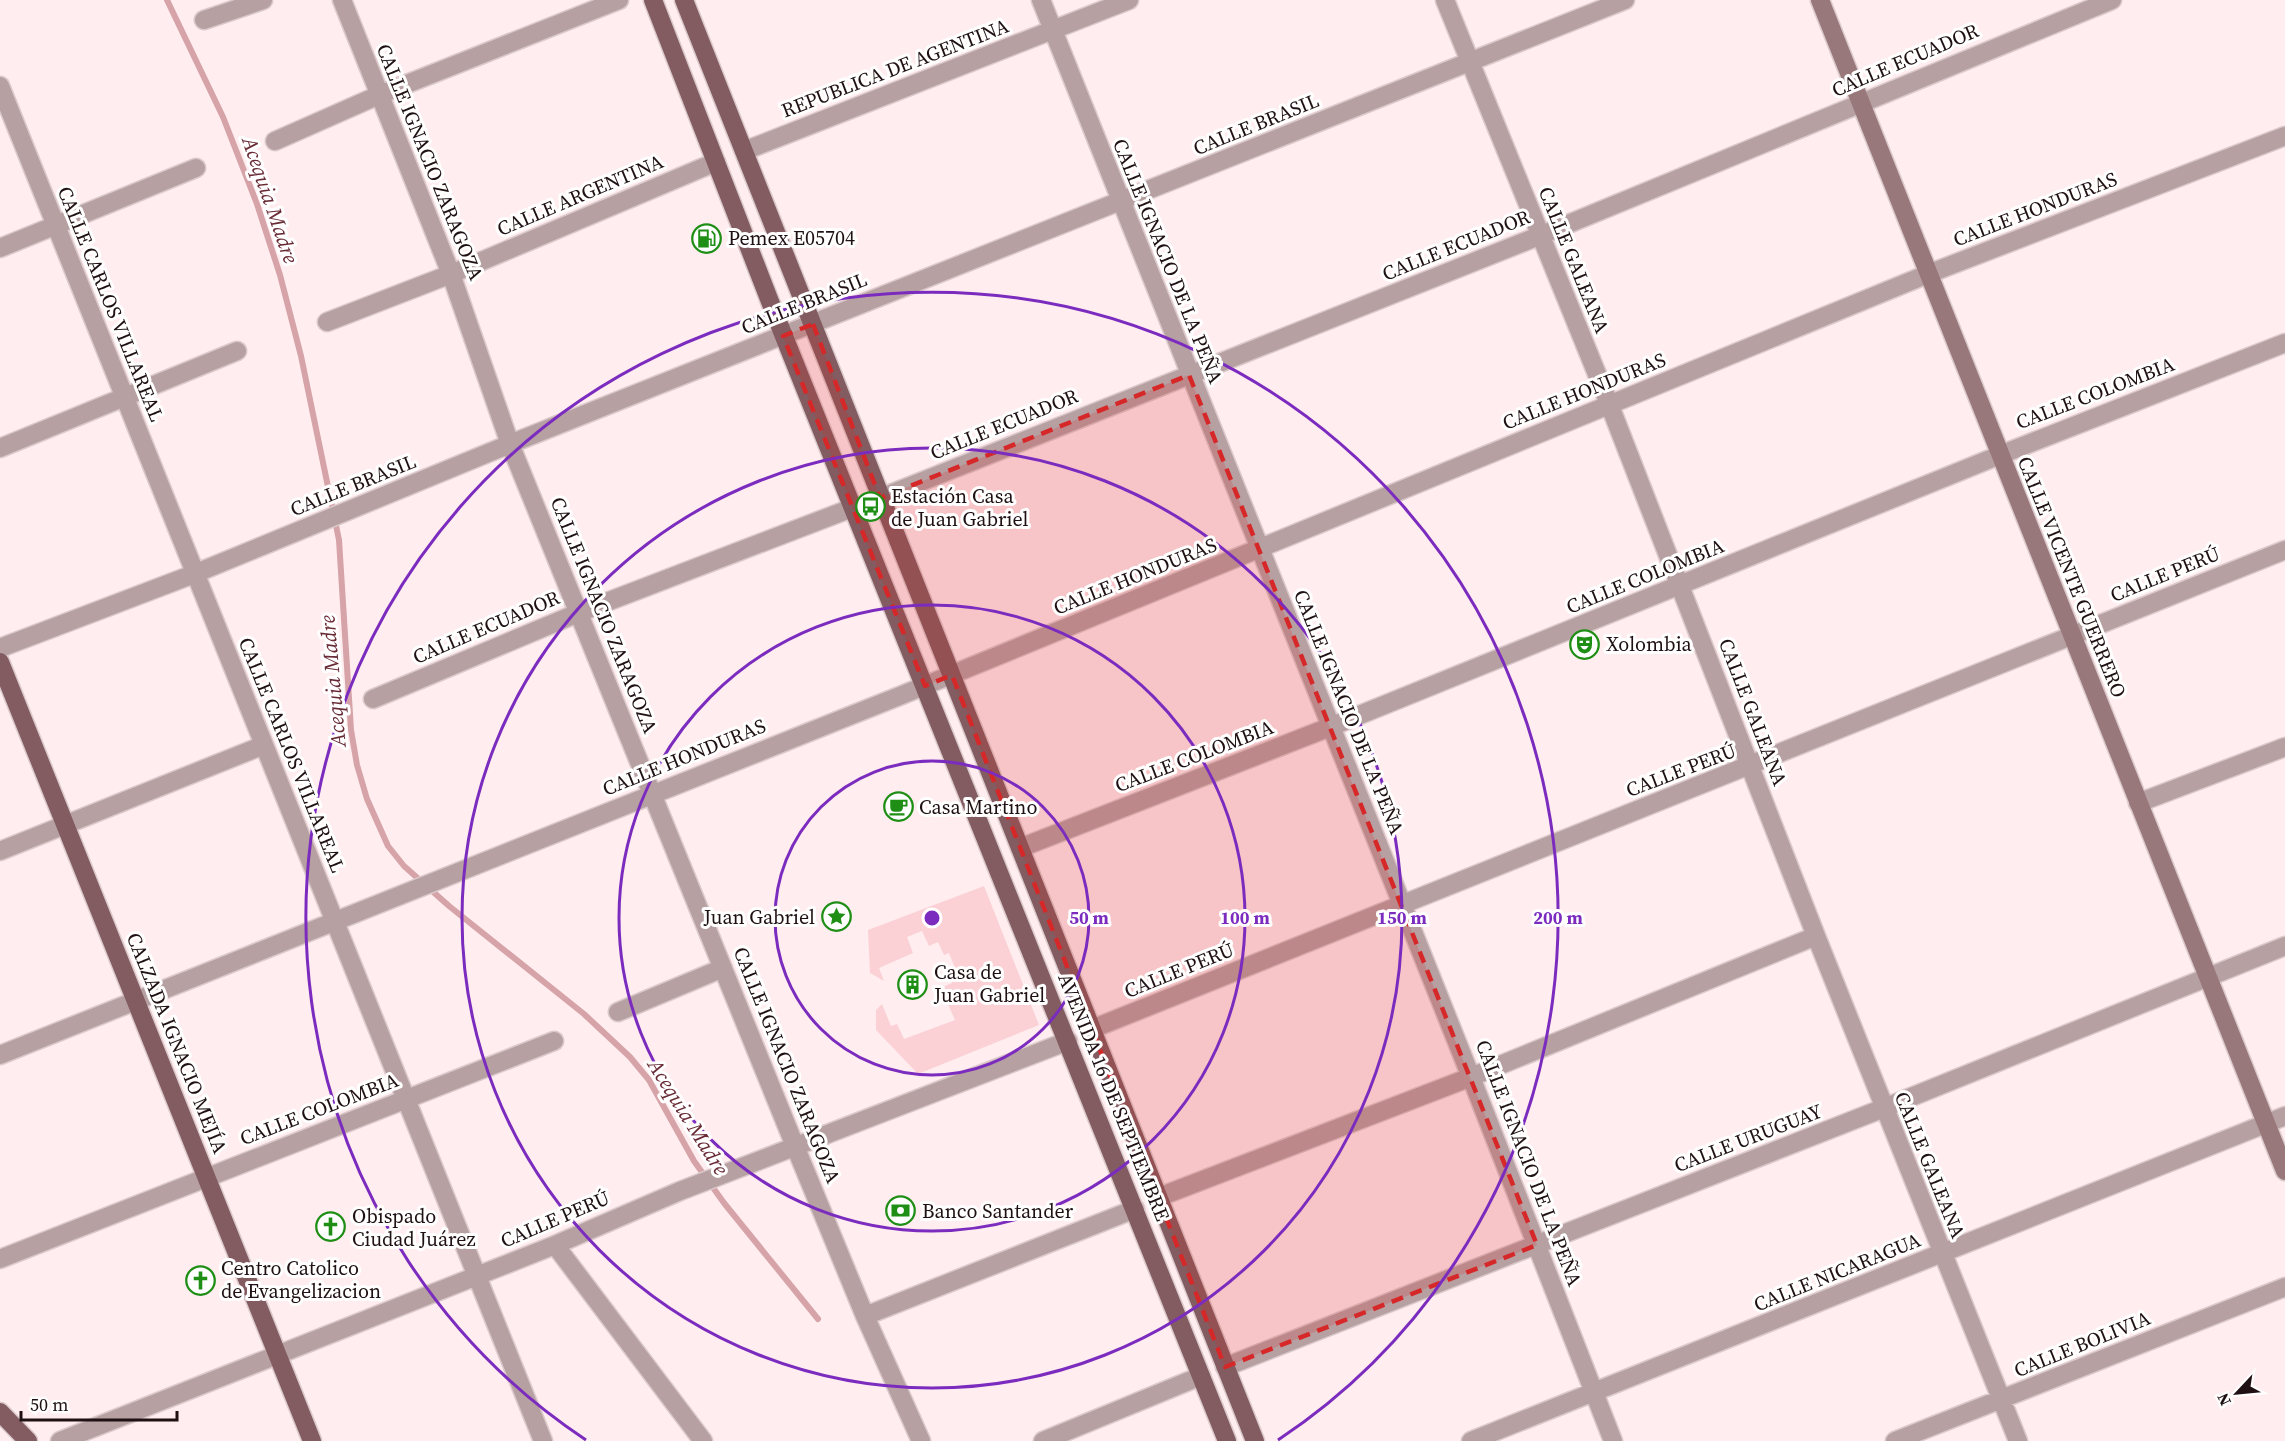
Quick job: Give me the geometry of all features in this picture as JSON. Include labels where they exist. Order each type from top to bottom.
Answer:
[{"type":"main road","name":"AVENIDA 16 DE SEPTIEMBRE","points":[[653,0],[783,336],[1227,1441]]},
{"type":"main road","name":"AVENIDA 16 DE SEPTIEMBRE","points":[[684,0],[1255,1441]]},
{"type":"main road","name":"CALLE VICENTE GUERRERO","points":[[1820,0],[2285,1171]]},
{"type":"main road","name":"CALZADA IGNACIO MEJÍA","points":[[0,662],[312,1441]]},
{"type":"main road","points":[[0,1412],[28,1441]]},
{"type":"street","points":[[204,20],[263,0]]},
{"type":"street","name":"CALLE IGNACIO ZARAGOZA","points":[[342,0],[451,274],[510,444],[865,1316],[921,1441]]},
{"type":"street","points":[[275,141],[378,95],[619,0]]},
{"type":"street","name":"CALLE IGNACIO DE LA PEÑA","points":[[1041,0],[1471,1077],[1613,1441]]},
{"type":"street","name":"REPUBLICA DE AGENTINA","points":[[744,151],[1129,0]]},
{"type":"street","name":"CALLE GALEANA","points":[[1446,0],[1539,236],[1610,406],[1816,936],[2018,1441]]},
{"type":"street","name":"CALLE BRASIL","points":[[0,648],[311,528],[510,444],[1122,203],[1625,0]]},
{"type":"street","name":"CALLE ECUADOR","points":[[880,498],[1539,236],[2112,0]]},
{"type":"street","name":"CALLE CARLOS VILLAREAL","points":[[0,86],[543,1441]]},
{"type":"street","name":"CALLE HONDURAS","points":[[0,1054],[952,675],[1928,274],[2285,136]]},
{"type":"street","name":"CALLE ARGENTINA","points":[[327,322],[451,274],[716,162]]},
{"type":"street","points":[[0,248],[196,168]]},
{"type":"street","name":"CALLE COLOMBIA","points":[[1020,848],[1330,727],[1680,587],[2000,455],[2285,343]]},
{"type":"street","points":[[0,448],[237,351]]},
{"type":"street","name":"CALLE ECUADOR","points":[[373,699],[578,613],[852,508]]},
{"type":"street","name":"CALLE PERÚ","points":[[1092,1029],[1401,904],[1750,767],[2285,550]]},
{"type":"street","points":[[0,850],[264,745]]},
{"type":"street","points":[[2138,803],[2285,747]]},
{"type":"street","points":[[1159,1197],[1471,1077],[1816,936]]},
{"type":"street","name":"CALLE URUGUAY","points":[[1225,1367],[1884,1108],[2285,946]]},
{"type":"street","points":[[618,1012],[723,968]]},
{"type":"street","name":"CALLE COLOMBIA","points":[[0,1259],[554,1041]]},
{"type":"street","name":"CALLE PERÚ","points":[[60,1441],[555,1245],[680,1191],[1068,1041]]},
{"type":"street","name":"CALLE NICARAGUA","points":[[1471,1441],[1942,1255],[2285,1116]]},
{"type":"street","points":[[865,1316],[1135,1209]]},
{"type":"street","points":[[555,1245],[703,1441]]},
{"type":"street","name":"CALLE BOLIVIA","points":[[1895,1441],[2285,1287]]},
{"type":"street","points":[[1043,1441],[1201,1376]]},
{"type":"highlighted area","points":[[813,324],[880,498],[1189,375],[1537,1245],[1225,1367],[952,675],[925,686],[783,336]]},
{"type":"shaded area","points":[[984,886],[1039,1025],[918,1074],[876,1030],[876,1010],[882,1004],[891,1026],[897,1024],[904,1039],[955,1020],[945,998],[945,986],[952,983],[949,976],[957,973],[949,953],[944,955],[938,942],[929,946],[922,931],[907,937],[913,953],[879,968],[884,981],[870,973],[868,930]]},
{"type":"waterway","name":"Acequia Madre","points":[[167,0],[223,117],[257,204],[280,275],[301,356],[339,540],[351,730],[357,765],[367,799],[388,846],[404,866],[449,906],[584,1014],[630,1057],[649,1080],[694,1161],[724,1203],[818,1319]]},
{"type":"place","name":"Pemex E05704","points":[[707,238]]},
{"type":"place","name":"Estación Casa de Juan Gabriel","points":[[870,507]]},
{"type":"place","name":"Xolombia","points":[[1585,644]]},
{"type":"place","name":"Casa Martino","points":[[898,807]]},
{"type":"place","name":"Juan Gabriel","points":[[836,917]]},
{"type":"place","name":"Casa de Juan Gabriel","points":[[913,984]]},
{"type":"place","name":"Banco Santander","points":[[901,1211]]},
{"type":"place","name":"Obispado Ciudad Juárez","points":[[331,1227]]},
{"type":"place","name":"Centro Catolico de Evangelizacion","points":[[200,1280]]}]
